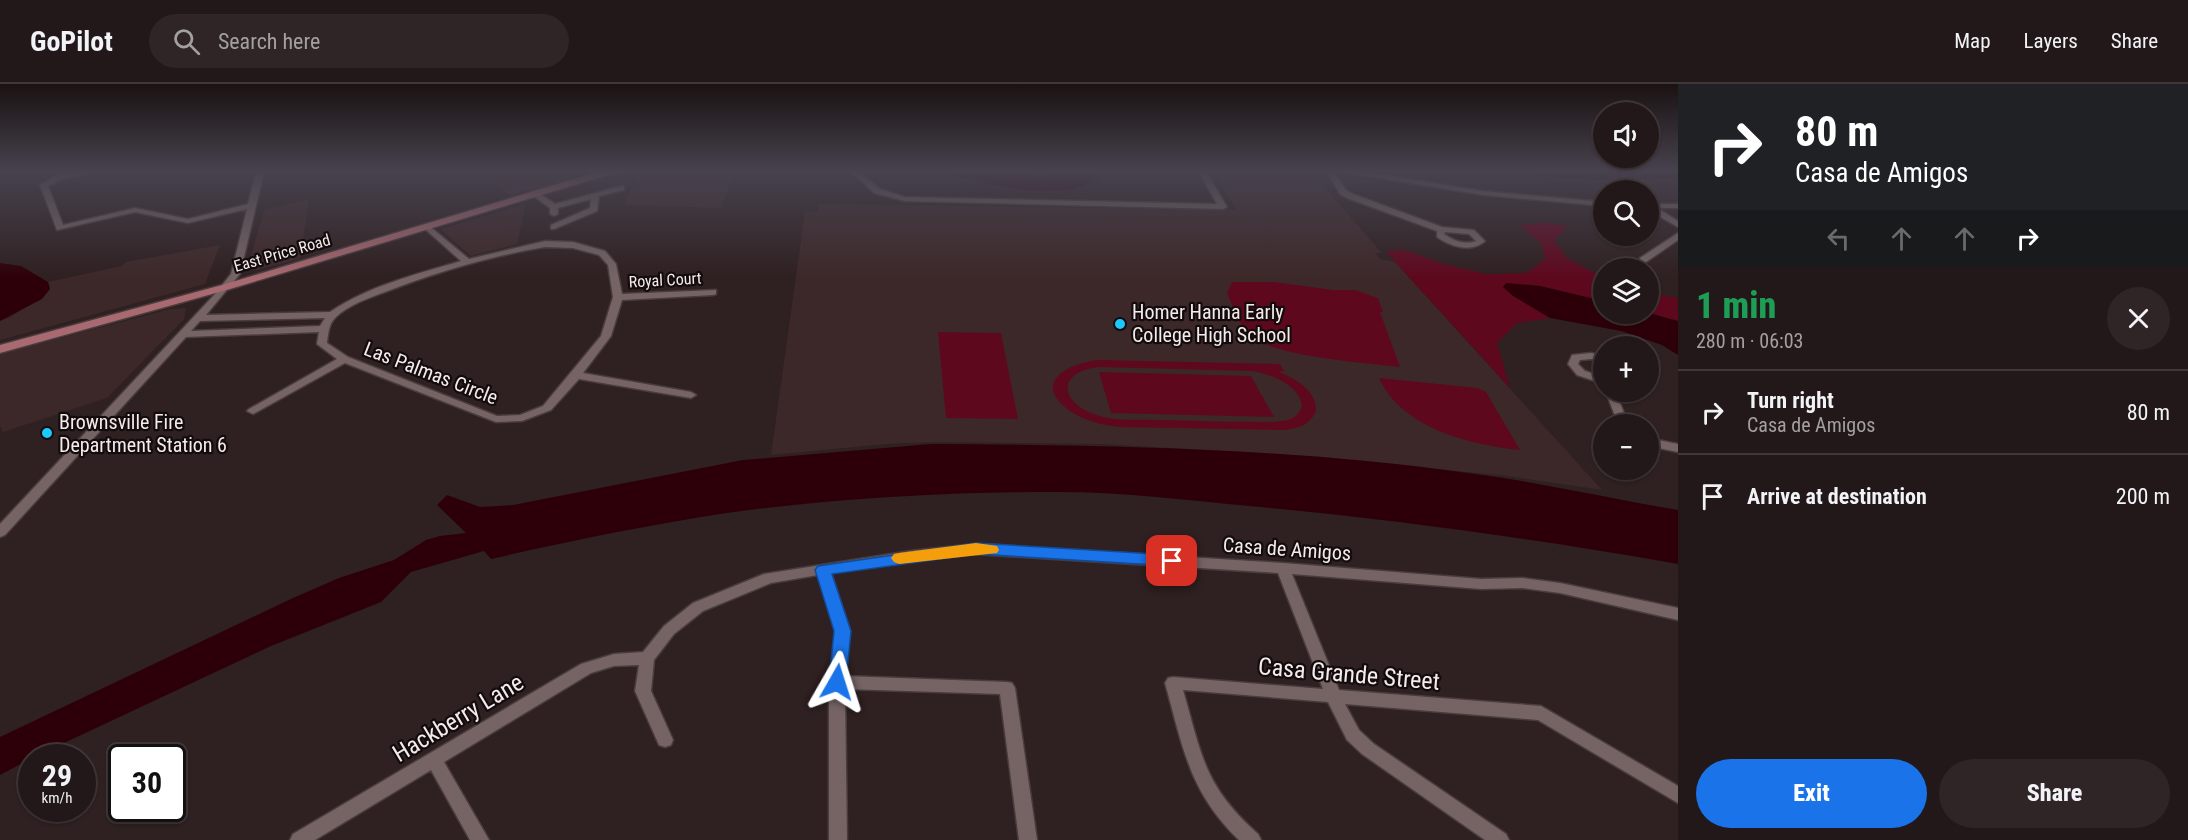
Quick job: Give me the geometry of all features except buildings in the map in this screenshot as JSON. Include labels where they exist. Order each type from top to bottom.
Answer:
[{"type":"main road","name":"East Price Road","points":[[0,349],[225,287],[495,207]]},
{"type":"street","points":[[52,207],[60,228],[135,210],[188,221],[245,207]]},
{"type":"street","points":[[0,532],[183,334],[235,274],[250,207]]},
{"type":"street","points":[[550,244],[554,227],[554,207]]},
{"type":"street","points":[[554,227],[594,207]]},
{"type":"street","points":[[1380,207],[1441,230]]},
{"type":"street","points":[[1659,213],[1678,225]]},
{"type":"street","points":[[428,227],[468,263]]},
{"type":"street","points":[[1646,258],[1678,236]]},
{"type":"street","name":"Las Palmas Circle","points":[[550,244],[573,245],[602,253],[612,264],[618,297],[606,336],[547,408],[522,418],[496,419],[344,359],[322,344],[323,329],[332,315],[345,304],[375,292],[468,263],[521,248],[550,244]]},
{"type":"street","name":"Royal Court","points":[[618,297],[714,292]]},
{"type":"street","points":[[197,318],[332,315]]},
{"type":"street","points":[[183,334],[323,329]]},
{"type":"street","points":[[1593,357],[1576,357],[1573,364],[1581,373],[1593,377]]},
{"type":"street","points":[[253,411],[344,359]]},
{"type":"street","points":[[576,375],[691,395]]},
{"type":"street","points":[[1659,444],[1678,448]]},
{"type":"street","name":"Casa de Amigos","points":[[647,658],[669,630],[698,607],[769,578],[976,549],[1283,568],[1481,584],[1522,583],[1560,588],[1678,614]]},
{"type":"street","points":[[1283,568],[1334,698],[1353,735],[1368,749],[1500,840]]},
{"type":"street","points":[[823,570],[843,631],[837,682],[838,840]]},
{"type":"street","points":[[647,658],[643,691],[665,740]]},
{"type":"street","name":"Hackberry Lane","points":[[304,839],[586,668],[614,660],[647,658]]},
{"type":"street","points":[[837,682],[1007,688],[1028,840]]},
{"type":"street","name":"Casa Grande Street","points":[[1252,840],[1234,824],[1206,788],[1194,758],[1173,683],[1334,698],[1541,713],[1678,795]]},
{"type":"street","points":[[435,761],[480,840]]},
{"type":"shaded area","points":[[275,207],[308,207],[300,259],[257,270],[247,270],[264,210]]},
{"type":"shaded area","points":[[515,207],[525,207],[517,244],[471,256],[440,229]]},
{"type":"shaded area","name":"Homer Hanna Early College High School","points":[[819,207],[1237,210],[1235,207],[1342,207],[1382,253],[1375,253],[1380,259],[1395,262],[1602,490],[1508,476],[1321,457],[1101,444],[936,442],[885,444],[771,455],[805,212],[818,212]]},
{"type":"shaded area","points":[[1542,222],[1568,226],[1554,240],[1567,258],[1593,272],[1593,299],[1540,286],[1506,284],[1550,318],[1517,323],[1497,343],[1510,388],[1386,252],[1403,249],[1444,264],[1486,274],[1526,273],[1545,259],[1541,243],[1519,226]]},
{"type":"shaded area","points":[[220,245],[205,284],[0,340],[0,321],[11,317],[50,289],[48,282],[122,266],[126,262]]},
{"type":"shaded area","points":[[0,263],[21,266],[48,282],[50,289],[42,299],[0,321]]},
{"type":"shaded area","points":[[1232,282],[1274,282],[1333,290],[1355,290],[1378,298],[1383,312],[1380,312],[1400,367],[1323,358],[1281,350],[1264,344],[1252,337],[1240,323],[1227,293]]},
{"type":"shaded area","points":[[1506,283],[1540,286],[1593,299],[1593,324],[1659,324],[1659,316],[1678,321],[1678,355],[1659,344],[1659,336],[1636,336],[1621,331],[1550,318],[1513,296],[1503,287]]},
{"type":"shaded area","points":[[1659,295],[1678,298],[1678,321],[1659,316]]},
{"type":"shaded area","points":[[186,308],[184,319],[107,398],[3,432],[0,426],[0,354],[170,309]]},
{"type":"shaded area","points":[[938,332],[1001,333],[1018,419],[946,418]]},
{"type":"shaded area","points":[[1098,360],[1280,364],[1284,371],[1279,372],[1298,382],[1313,397],[1316,411],[1311,420],[1304,425],[1285,430],[1103,425],[1073,413],[1060,403],[1054,393],[1053,385],[1064,371],[1085,362]],"holes":[[[1100,367],[1253,371],[1276,378],[1295,391],[1302,405],[1295,417],[1272,422],[1113,419],[1084,410],[1075,403],[1068,388],[1076,374]]]},
{"type":"shaded area","points":[[1099,372],[1251,376],[1274,417],[1111,413]]},
{"type":"shaded area","points":[[1379,378],[1478,388],[1486,392],[1520,450],[1480,444],[1439,431],[1403,410],[1389,395]]},
{"type":"shaded area","points":[[931,444],[1065,445],[1267,453],[1401,465],[1521,481],[1678,510],[1678,564],[1411,523],[1105,493],[1016,492],[934,495],[850,500],[727,513],[638,528],[491,559],[484,551],[411,572],[381,602],[271,646],[62,744],[18,744],[18,765],[0,775],[0,737],[293,598],[339,578],[394,560],[426,540],[466,533],[437,505],[447,495],[480,507],[513,505],[743,460]]},
{"type":"slow traffic","points":[[899,558],[976,549],[992,550]]},
{"type":"place","name":"Homer Hanna Early College High School","points":[[1120,324]]},
{"type":"place","name":"Brownsville Fire Department Station 6","points":[[47,433]]},
{"type":"route","points":[[837,682],[843,631],[823,570],[911,556],[976,549],[1172,561]]}]
